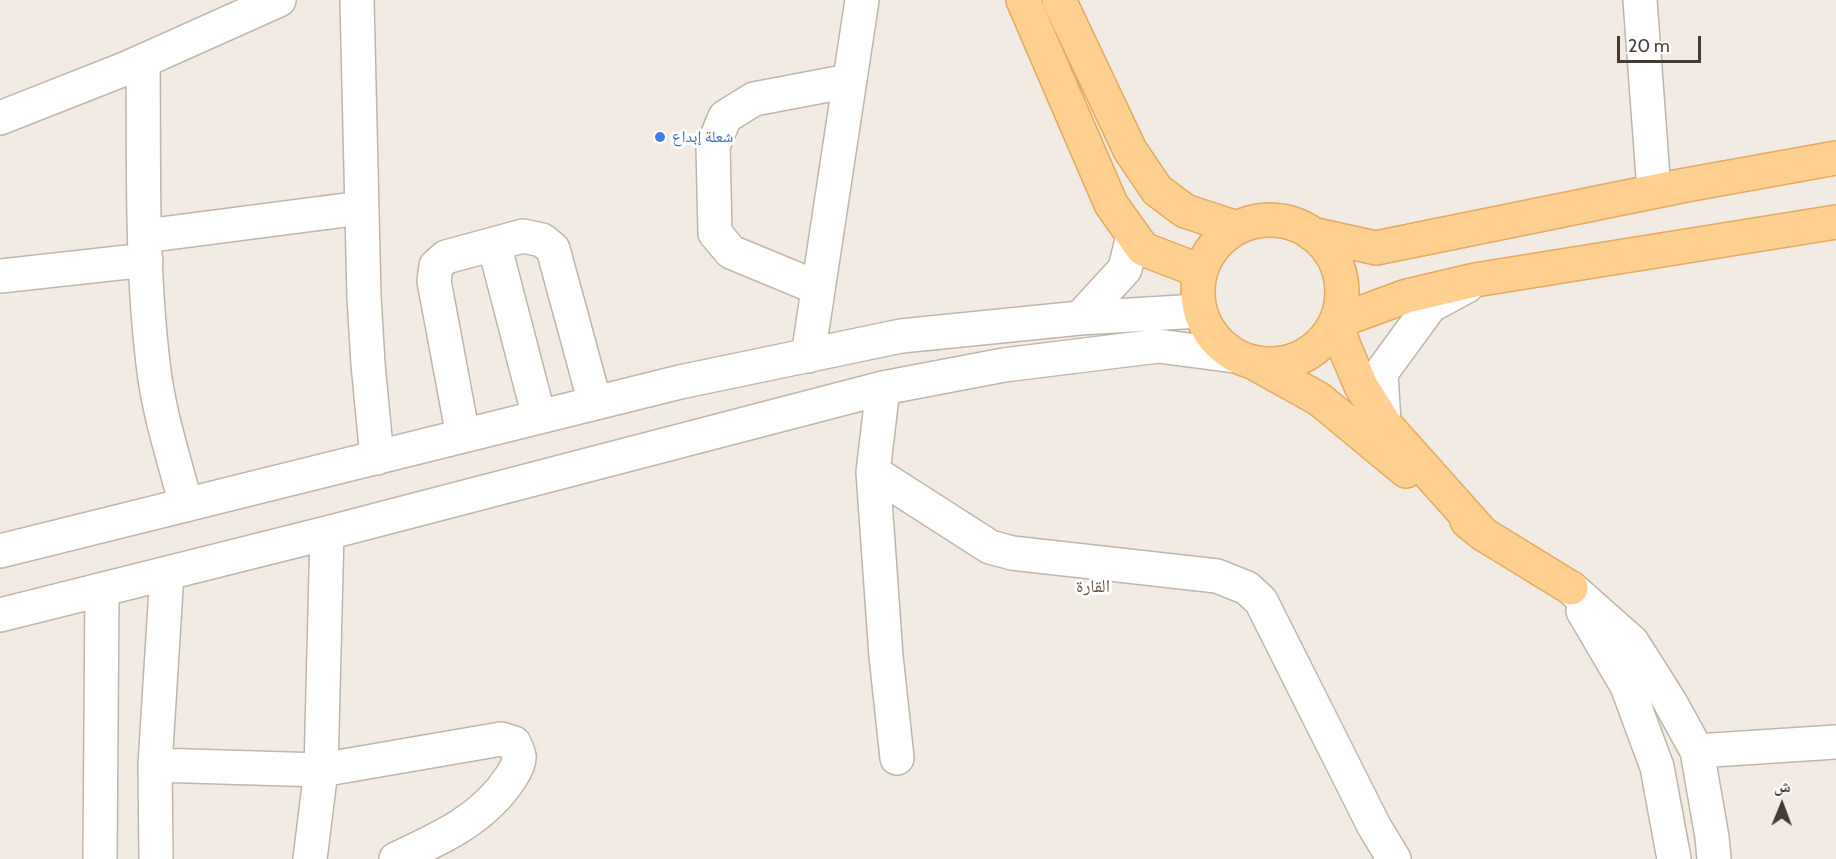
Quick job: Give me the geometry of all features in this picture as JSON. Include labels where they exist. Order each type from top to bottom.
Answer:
[{"type":"main road","points":[[1023,0],[1112,204],[1143,249],[1200,271]]},
{"type":"main road","points":[[1059,0],[1130,150],[1157,190],[1185,211],[1237,228]]},
{"type":"main road","points":[[1312,234],[1376,248],[1654,191],[1836,159]]},
{"type":"main road","points":[[1244,359],[1273,365],[1293,361],[1310,352],[1326,339],[1336,322],[1342,303],[1342,283],[1337,265],[1327,248],[1312,234],[1296,225],[1276,219],[1256,221],[1237,228],[1221,238],[1208,254],[1200,271],[1197,291],[1199,311],[1207,328],[1219,344],[1244,359],[1320,399],[1483,534],[1571,588]]},
{"type":"main road","points":[[1336,322],[1407,296],[1482,278],[1836,222]]},
{"type":"main road","points":[[1336,322],[1361,386],[1384,423],[1483,534]]},
{"type":"street","points":[[0,118],[142,61],[279,0]]},
{"type":"street","points":[[357,0],[361,208],[368,364],[377,458]]},
{"type":"street","points":[[808,356],[862,0]]},
{"type":"street","points":[[1640,0],[1654,191]]},
{"type":"street","points":[[142,61],[146,248],[153,365],[186,505]]},
{"type":"street","points":[[818,288],[732,252],[715,232],[713,146],[725,117],[754,99],[849,81]]},
{"type":"street","points":[[0,276],[361,208]]},
{"type":"street","points":[[1080,318],[1125,269],[1133,235]]},
{"type":"street","points":[[463,436],[434,280],[436,266],[446,257],[523,236],[542,240],[553,249],[595,404]]},
{"type":"street","points":[[495,244],[539,417]]},
{"type":"street","points":[[1384,423],[1381,373],[1430,306],[1482,278]]},
{"type":"street","points":[[0,551],[680,382],[901,336],[1080,318],[1199,311]]},
{"type":"street","points":[[0,615],[327,533],[883,388],[1004,365],[1158,346],[1244,359]]},
{"type":"street","points":[[883,388],[873,472],[886,656],[897,758]]},
{"type":"street","points":[[873,472],[990,547],[1012,553],[1217,576],[1247,588],[1261,601],[1374,826],[1394,859]]},
{"type":"street","points":[[310,859],[321,770],[327,533]]},
{"type":"street","points":[[156,859],[155,765],[167,573]]},
{"type":"street","points":[[1571,588],[1632,642],[1670,702],[1697,751],[1714,859]]},
{"type":"street","points":[[1571,588],[1627,686],[1657,767],[1674,859]]},
{"type":"street","points":[[100,859],[102,590]]},
{"type":"street","points":[[155,765],[321,770],[501,739],[514,742],[520,758],[515,772],[503,790],[487,806],[466,824],[396,859]]},
{"type":"street","points":[[1697,751],[1836,742]]},
{"type":"place","name":"شعلة إبداع","points":[[660,137]]},
{"type":"district","name":"القارة","points":[[1093,587]]}]
